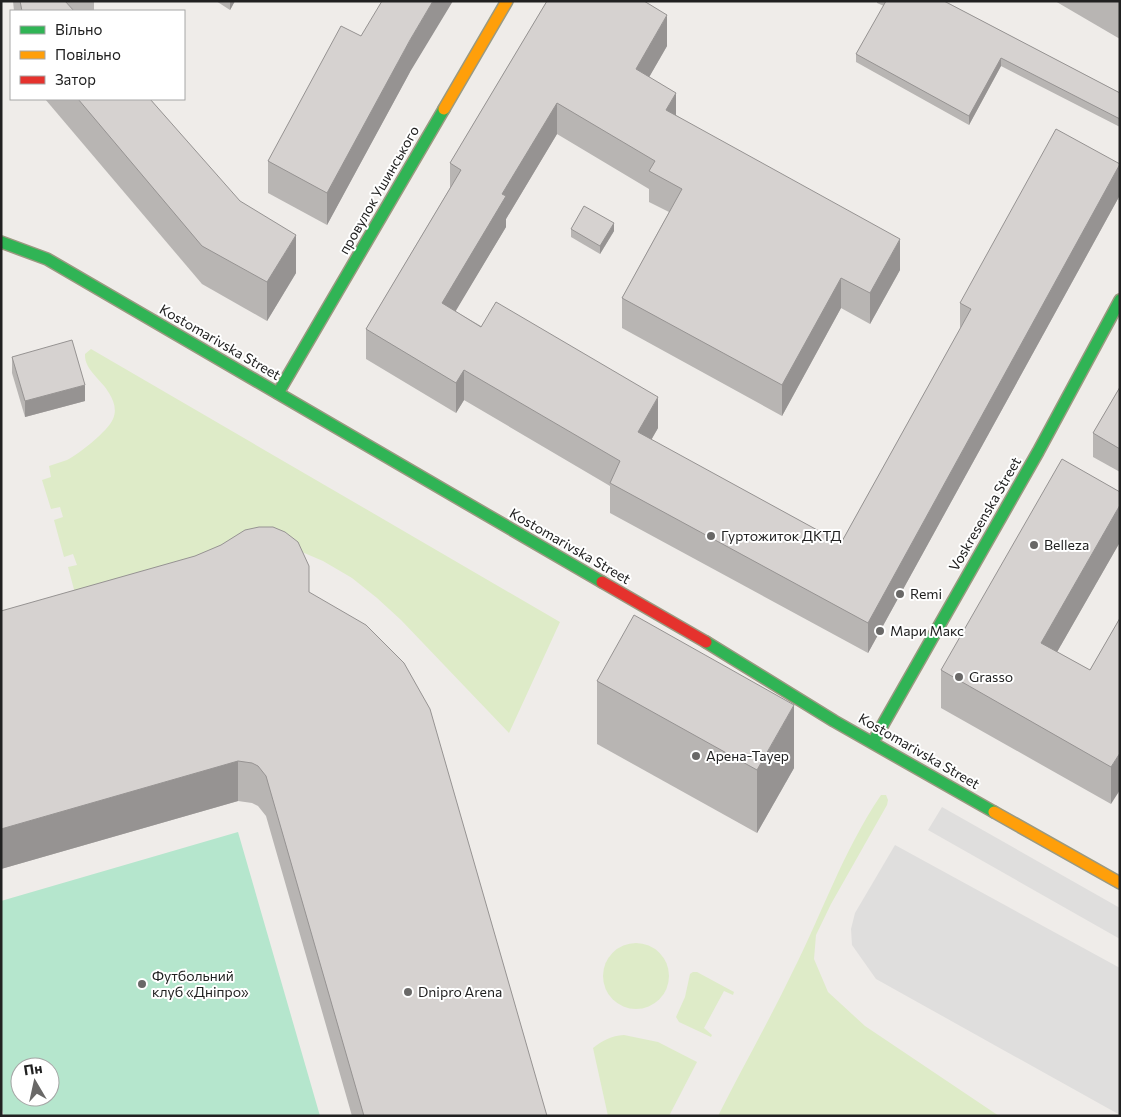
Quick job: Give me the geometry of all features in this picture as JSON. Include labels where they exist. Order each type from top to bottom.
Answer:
[{"type":"street","name":"провулок Ушинського","points":[[278,394],[508,1]]},
{"type":"street","name":"Kostomarivska Street","points":[[1,242],[47,259],[741,663],[834,721],[1120,883]]},
{"type":"street","name":"Voskresenska Street","points":[[873,742],[1038,452],[1120,300]]},
{"type":"green space","points":[[91,349],[560,622],[509,733],[401,620],[377,598],[352,578],[323,561],[295,549],[76,597],[68,567],[77,565],[73,554],[64,557],[54,520],[63,517],[60,507],[51,509],[42,480],[51,477],[49,466],[67,460],[79,453],[99,436],[113,419],[115,409],[112,399],[106,388],[90,370],[85,360],[85,354]]},
{"type":"green space","points":[[881,795],[886,795],[887,805],[831,904],[816,935],[814,959],[828,992],[865,1026],[999,1116],[718,1116],[803,951],[855,838]]},
{"type":"green space","name":"Футбольний клуб «Дніпро»","points":[[238,832],[320,1116],[4,1116],[1,1106],[1,901]]},
{"type":"green space","points":[[629,943],[643,943],[655,948],[664,957],[669,969],[667,989],[660,1000],[643,1009],[629,1009],[617,1004],[608,995],[603,983],[603,969],[608,957],[617,948]]},
{"type":"green space","points":[[697,972],[734,992],[733,995],[724,991],[704,1028],[712,1035],[711,1037],[679,1022],[676,1017],[685,997],[690,974]]},
{"type":"green space","points":[[624,1035],[658,1042],[697,1062],[669,1116],[608,1116],[593,1048],[607,1039]]},
{"type":"shaded area","points":[[942,807],[1120,908],[1120,939],[928,830]]},
{"type":"shaded area","points":[[895,845],[1120,968],[1120,1115],[876,979],[852,945],[851,929],[855,913]]},
{"type":"building","points":[[20,1],[65,1],[73,10],[22,10]]},
{"type":"building","points":[[382,1],[433,1],[327,193],[268,161],[341,26],[361,36]]},
{"type":"building","points":[[547,1],[644,1],[667,15],[636,69],[676,93],[666,110],[900,239],[870,293],[841,278],[782,385],[622,298],[682,189],[649,171],[655,161],[557,103],[502,194],[506,196],[442,303],[481,327],[496,302],[658,397],[638,432],[841,543],[971,309],[960,303],[1056,129],[1120,164],[868,623],[610,483],[620,461],[464,370],[456,383],[366,329],[461,170],[450,163]]},
{"type":"building","points":[[886,1],[944,1],[1120,93],[1120,119],[1001,58],[969,116],[856,54]]},
{"type":"building","points":[[79,100],[151,100],[240,201],[296,235],[267,282],[202,246]]},
{"type":"building","points":[[584,206],[614,223],[600,246],[571,229]]},
{"type":"building","points":[[72,340],[85,385],[25,401],[12,357]]},
{"type":"building","points":[[1120,387],[1120,449],[1093,433]]},
{"type":"building","points":[[1062,459],[1120,492],[1120,505],[1041,643],[1090,670],[1120,618],[1120,753],[1111,767],[941,670]]},
{"type":"building","name":"Dnipro Arena","points":[[273,527],[285,532],[298,542],[309,566],[309,592],[366,625],[404,663],[430,709],[547,1116],[364,1116],[266,776],[258,766],[238,761],[1,829],[1,611],[195,556],[221,545],[245,530]]},
{"type":"building","points":[[634,615],[794,705],[757,770],[597,681]]},
{"type":"traffic: fast","points":[[278,393],[444,109]]},
{"type":"traffic: fast","points":[[1,242],[47,259],[602,582]]},
{"type":"traffic: fast","points":[[873,742],[1038,452],[1120,300]]},
{"type":"traffic: fast","points":[[706,642],[834,721],[994,812]]},
{"type":"traffic: slow","points":[[444,109],[507,1]]},
{"type":"traffic: slow","points":[[994,812],[1120,883]]},
{"type":"traffic: jam","points":[[602,582],[706,642]]},
{"type":"place","name":"Гуртожиток ДКТД","points":[[711,536]]},
{"type":"place","name":"Belleza","points":[[1034,545]]},
{"type":"place","name":"Remi","points":[[900,594]]},
{"type":"place","name":"Мари Макс","points":[[880,631]]},
{"type":"place","name":"Grasso","points":[[959,677]]},
{"type":"place","name":"Арена-Тауер","points":[[696,756]]},
{"type":"place","name":"Футбольний клуб «Дніпро»","points":[[142,984]]},
{"type":"place","name":"Dnipro Arena","points":[[408,992]]}]
